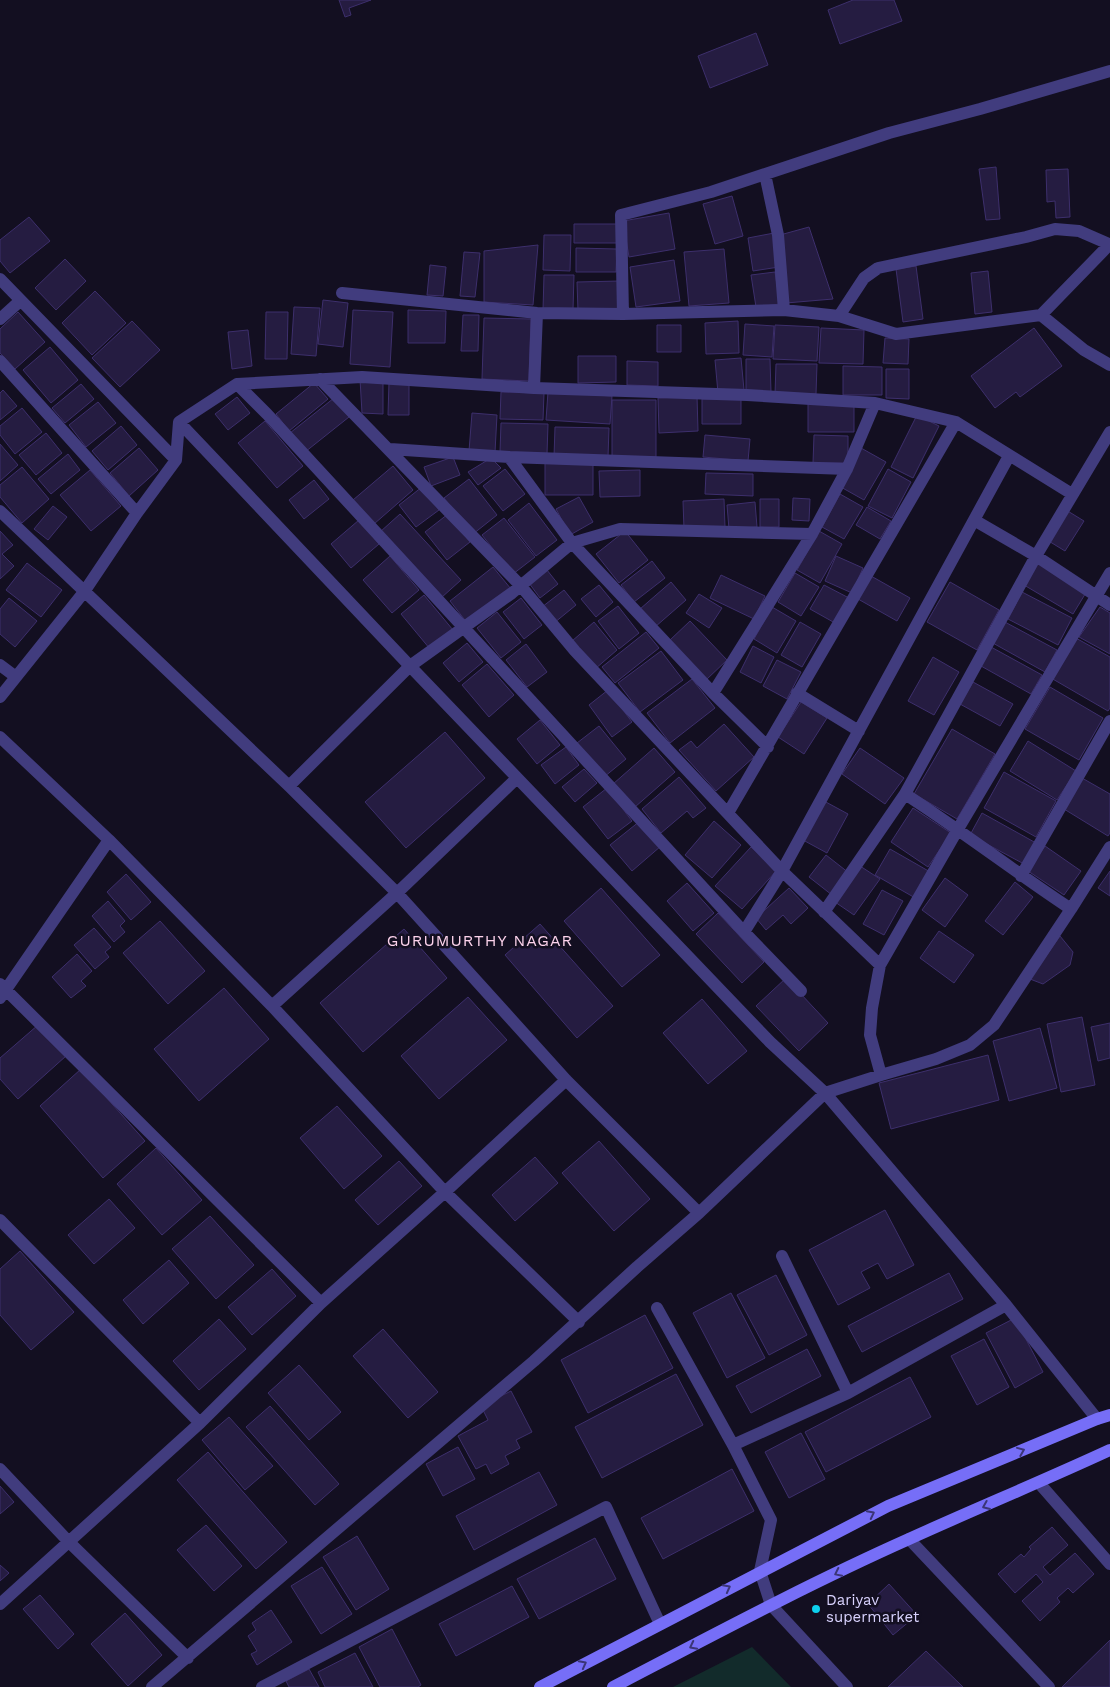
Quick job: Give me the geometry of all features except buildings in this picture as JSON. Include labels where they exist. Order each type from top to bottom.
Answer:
[{"type":"street","points":[[623,314],[622,215],[711,192],[889,133],[1110,71]]},
{"type":"street","points":[[766,174],[778,235],[784,310]]},
{"type":"street","points":[[342,293],[537,313],[623,314],[784,310],[839,316],[896,334],[1041,315],[1110,244],[1079,231],[1056,229],[878,268],[864,278],[839,316]]},
{"type":"street","points":[[0,279],[176,460]]},
{"type":"street","points":[[0,319],[20,301]]},
{"type":"street","points":[[534,388],[537,313]]},
{"type":"street","points":[[1041,315],[1084,350],[1110,365]]},
{"type":"street","points":[[0,361],[137,513]]},
{"type":"street","points":[[179,422],[237,384],[362,376],[534,388],[747,395],[875,403],[956,422],[1072,494]]},
{"type":"street","points":[[320,379],[520,585],[575,651],[782,871],[880,965]]},
{"type":"street","points":[[237,384],[267,414],[744,932],[801,991]]},
{"type":"street","points":[[713,693],[812,534],[847,469],[875,403]]},
{"type":"street","points":[[0,697],[84,592],[137,513],[176,460],[179,422]]},
{"type":"street","points":[[179,422],[770,1042],[825,1093],[1006,1305],[1097,1419]]},
{"type":"street","points":[[728,813],[956,422]]},
{"type":"street","points":[[824,912],[905,794],[1036,556],[1110,432]]},
{"type":"street","points":[[390,449],[508,458],[847,469]]},
{"type":"street","points":[[744,932],[782,871],[1009,456]]},
{"type":"street","points":[[508,458],[572,543],[713,693],[768,746]]},
{"type":"street","points":[[0,511],[289,786],[397,892],[566,1080],[699,1213]]},
{"type":"street","points":[[974,520],[1036,556],[1110,605]]},
{"type":"street","points":[[289,786],[410,666],[512,593],[572,543],[620,529],[812,534]]},
{"type":"street","points":[[881,1074],[870,1035],[872,1008],[880,965],[958,829],[1110,573]]},
{"type":"street","points":[[0,665],[16,678]]},
{"type":"street","points":[[797,694],[859,731]]},
{"type":"street","points":[[1021,876],[1110,721]]},
{"type":"street","points":[[0,737],[109,840],[272,1006],[445,1192],[579,1322]]},
{"type":"street","points":[[272,1006],[397,892],[517,778]]},
{"type":"street","points":[[905,794],[1071,909]]},
{"type":"street","points":[[109,840],[2,990],[321,1302]]},
{"type":"street","points":[[152,1687],[579,1322],[637,1267],[699,1213],[825,1093],[881,1074],[936,1059],[970,1044],[994,1026],[1110,847]]},
{"type":"street","points":[[0,1604],[200,1423],[321,1302],[445,1192],[566,1080]]},
{"type":"street","points":[[0,1220],[200,1423]]},
{"type":"street","points":[[782,1256],[848,1393]]},
{"type":"street","points":[[733,1444],[848,1393],[1006,1305]]},
{"type":"street","points":[[658,1308],[733,1444],[770,1520],[760,1571],[770,1605],[847,1687]]},
{"type":"street","points":[[540,1687],[888,1506],[1110,1415]]},
{"type":"street","points":[[613,1687],[770,1605],[908,1539],[1039,1483],[1110,1450]]},
{"type":"street","points":[[0,1469],[69,1542],[188,1658]]},
{"type":"street","points":[[1039,1483],[1110,1564]]},
{"type":"street","points":[[262,1687],[606,1506],[660,1624]]},
{"type":"street","points":[[908,1539],[1049,1687]]},
{"type":"green space","points":[[752,1647],[791,1687],[673,1687]]},
{"type":"place","name":"Dariyav supermarket","points":[[816,1609]]},
{"type":"district","name":"GURUMURTHY NAGAR","points":[[480,940]]}]
